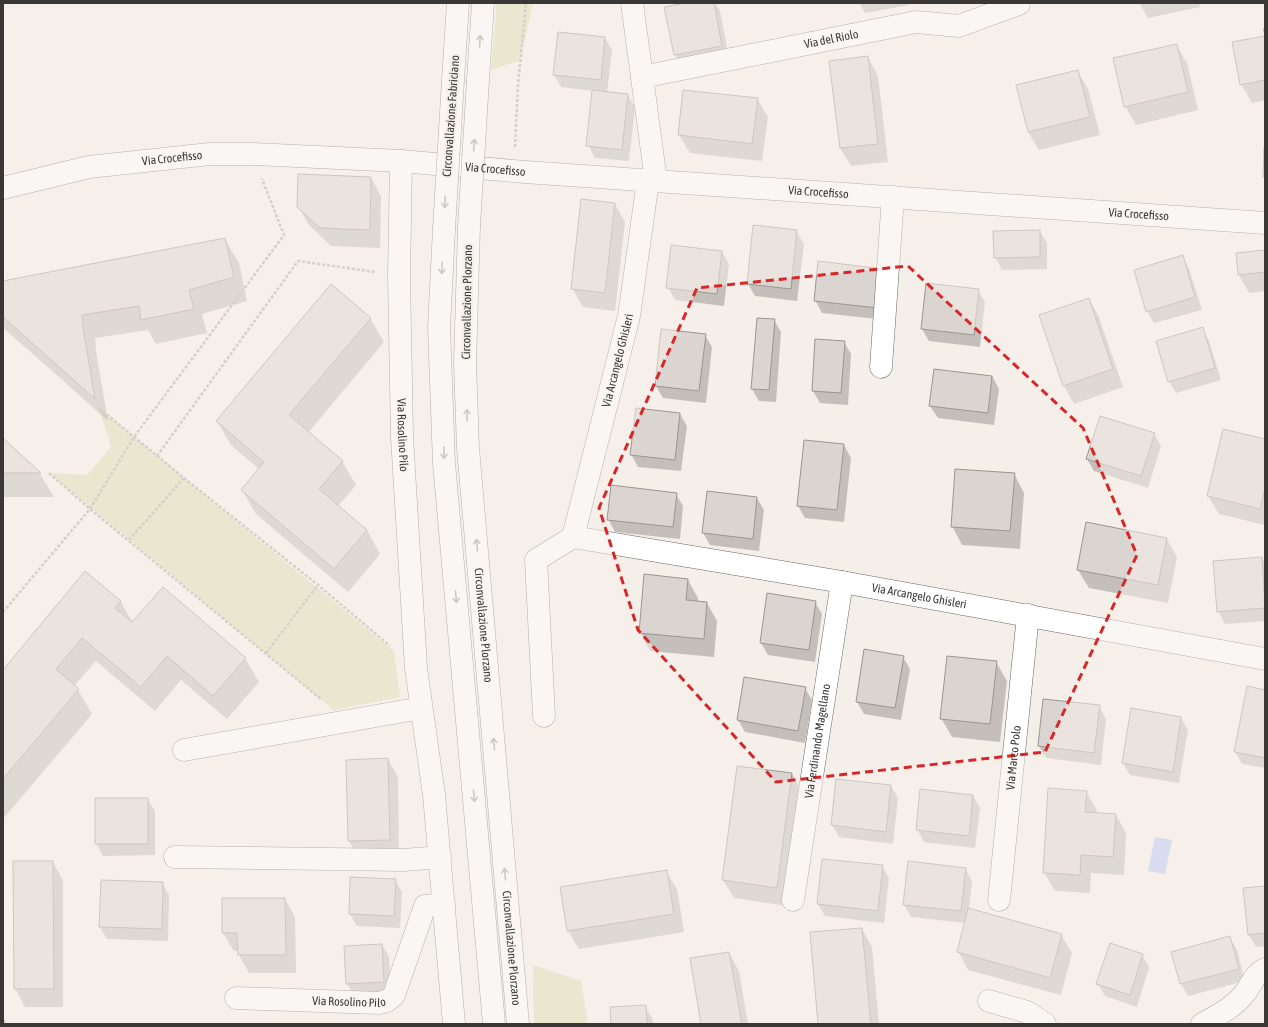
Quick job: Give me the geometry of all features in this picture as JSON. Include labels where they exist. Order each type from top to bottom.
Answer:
[{"type":"main road","name":"Circonvallazione Fabriciano","points":[[444,229],[458,3]]},
{"type":"main road","name":"Circonvallazione Fabriciano","points":[[469,226],[483,3]]},
{"type":"main road","points":[[632,3],[642,77],[652,181]]},
{"type":"main road","name":"Via del Riolo","points":[[642,77],[916,22],[959,26],[1019,4]]},
{"type":"main road","name":"Via Crocefisso","points":[[3,188],[89,167],[210,154],[253,154],[401,161],[652,181],[1265,223]]},
{"type":"main road","name":"Via Rosolino Pilo","points":[[401,161],[399,276],[402,437],[416,668],[434,795],[454,1024]]},
{"type":"main road","name":"Via Arcangelo Ghisleri","points":[[652,181],[629,316],[573,537],[842,582],[1265,659]]},
{"type":"main road","points":[[881,367],[893,197]]},
{"type":"main road","name":"Circonvallazione Plorzano","points":[[469,226],[465,364],[468,448],[518,1024]]},
{"type":"main road","name":"Circonvallazione Plorzano","points":[[444,229],[439,327],[444,463],[494,1024]]},
{"type":"main road","points":[[544,716],[536,560],[573,537]]},
{"type":"main road","name":"Via Ferdinando Magellano","points":[[792,900],[842,582]]},
{"type":"main road","name":"Via Marco Polo","points":[[999,900],[1028,615]]},
{"type":"main road","points":[[184,750],[421,708]]},
{"type":"main road","points":[[175,856],[404,860],[440,857]]},
{"type":"main road","name":"Via Rosolino Pilo","points":[[236,998],[379,1003],[387,1000],[394,995],[425,906],[444,904]]},
{"type":"main road","points":[[1202,1024],[1219,1016],[1245,994],[1257,974],[1265,969]]},
{"type":"main road","points":[[989,1000],[1027,1012],[1045,1024]]},
{"type":"path","points":[[513,171],[518,85],[526,3]]},
{"type":"path","points":[[3,612],[90,509],[134,437],[284,234],[253,154]]},
{"type":"path","points":[[157,456],[298,262],[399,276]]},
{"type":"path","points":[[99,408],[318,585],[416,668]]},
{"type":"path","points":[[49,473],[90,509],[347,721]]},
{"type":"path","points":[[129,540],[184,478]]},
{"type":"path","points":[[266,653],[318,585]]},
{"type":"path","points":[[3,1020],[7,1024]]},
{"type":"highlighted area","points":[[908,266],[1083,428],[1137,555],[1045,752],[776,782],[638,630],[599,508],[697,288]]},
{"type":"green space","points":[[497,3],[533,3],[520,60],[491,70]]},
{"type":"green space","points":[[99,408],[394,651],[400,697],[334,710],[49,473],[87,475],[111,447]]},
{"type":"green space","points":[[533,965],[581,981],[588,1024],[534,1024]]},
{"type":"water","points":[[1155,837],[1172,840],[1165,874],[1148,871]]},
{"type":"building","points":[[686,3],[714,3],[722,46],[674,55],[664,7]]},
{"type":"building","points":[[558,32],[605,37],[601,80],[553,75]]},
{"type":"building","points":[[1265,36],[1265,80],[1240,85],[1232,42]]},
{"type":"building","points":[[1177,44],[1188,92],[1124,107],[1113,58]]},
{"type":"building","points":[[868,56],[878,144],[840,148],[829,61]]},
{"type":"building","points":[[1078,70],[1090,117],[1028,132],[1016,85]]},
{"type":"building","points":[[592,90],[628,94],[622,150],[586,146]]},
{"type":"building","points":[[683,90],[758,98],[752,144],[678,135]]},
{"type":"building","points":[[1264,147],[1265,177],[1263,177]]},
{"type":"building","points":[[298,174],[371,177],[370,230],[320,228],[297,207]]},
{"type":"building","points":[[581,199],[615,203],[605,293],[571,289]]},
{"type":"building","points":[[753,225],[797,230],[791,289],[747,284]]},
{"type":"building","points":[[1040,230],[1040,257],[994,258],[993,231]]},
{"type":"building","points":[[225,238],[234,277],[189,290],[194,309],[141,320],[139,306],[82,315],[95,399],[3,317],[3,281]]},
{"type":"building","points":[[671,245],[722,251],[717,294],[666,288]]},
{"type":"building","points":[[1265,250],[1265,272],[1238,275],[1236,253]]},
{"type":"building","points":[[1183,255],[1195,297],[1146,312],[1134,270]]},
{"type":"building","points":[[818,261],[883,269],[878,308],[814,301]]},
{"type":"building","points":[[926,283],[979,289],[974,335],[921,329]]},
{"type":"building","points":[[331,284],[371,318],[289,415],[343,461],[319,489],[367,530],[334,569],[241,490],[264,462],[216,421]]},
{"type":"building","points":[[1089,298],[1113,369],[1063,386],[1039,315]]},
{"type":"building","points":[[757,318],[775,319],[769,390],[751,389]]},
{"type":"building","points":[[1203,327],[1215,368],[1168,382],[1156,341]]},
{"type":"building","points":[[661,329],[706,334],[699,391],[655,386]]},
{"type":"building","points":[[815,339],[845,341],[841,393],[812,391]]},
{"type":"building","points":[[934,369],[992,376],[988,413],[929,406]]},
{"type":"building","points":[[636,408],[680,413],[675,460],[630,455]]},
{"type":"building","points":[[1100,416],[1155,433],[1141,476],[1086,459]]},
{"type":"building","points":[[1223,429],[1265,439],[1265,488],[1260,509],[1207,496]]},
{"type":"building","points":[[3,438],[41,473],[3,473]]},
{"type":"building","points":[[804,440],[844,444],[837,510],[797,506]]},
{"type":"building","points":[[955,469],[1015,473],[1010,531],[951,527]]},
{"type":"building","points":[[611,485],[677,493],[673,527],[607,520]]},
{"type":"building","points":[[707,491],[757,497],[753,539],[702,533]]},
{"type":"building","points":[[1086,522],[1167,538],[1158,585],[1077,570]]},
{"type":"building","points":[[1262,557],[1265,608],[1217,612],[1213,561]]},
{"type":"building","points":[[85,571],[121,601],[115,608],[132,622],[163,587],[246,658],[213,696],[167,656],[141,687],[82,638],[56,669],[79,689],[3,779],[3,670]]},
{"type":"building","points":[[644,574],[688,579],[686,600],[707,602],[704,639],[639,633]]},
{"type":"building","points":[[767,593],[816,601],[809,650],[760,643]]},
{"type":"building","points":[[864,649],[904,656],[895,708],[856,702]]},
{"type":"building","points":[[947,656],[997,661],[990,724],[940,719]]},
{"type":"building","points":[[744,677],[806,687],[798,731],[737,720]]},
{"type":"building","points":[[1247,686],[1265,690],[1265,758],[1234,752]]},
{"type":"building","points":[[1043,699],[1100,705],[1094,753],[1038,746]]},
{"type":"building","points":[[1131,708],[1181,717],[1173,772],[1122,763]]},
{"type":"building","points":[[388,758],[390,840],[348,841],[346,760]]},
{"type":"building","points":[[737,766],[792,773],[777,888],[722,880]]},
{"type":"building","points":[[836,779],[891,785],[886,832],[831,825]]},
{"type":"building","points":[[1048,788],[1087,791],[1085,812],[1116,814],[1113,857],[1081,855],[1080,875],[1043,873]]},
{"type":"building","points":[[920,789],[973,795],[969,836],[916,830]]},
{"type":"building","points":[[95,798],[148,798],[148,844],[95,844]]},
{"type":"building","points":[[822,859],[883,865],[878,911],[817,904]]},
{"type":"building","points":[[13,861],[53,861],[54,989],[14,989]]},
{"type":"building","points":[[908,861],[966,868],[961,911],[903,905]]},
{"type":"building","points":[[667,870],[674,914],[567,931],[560,887]]},
{"type":"building","points":[[350,877],[396,879],[394,916],[349,914]]},
{"type":"building","points":[[101,880],[163,882],[162,929],[99,927]]},
{"type":"building","points":[[1265,886],[1265,933],[1248,935],[1243,888]]},
{"type":"building","points":[[222,898],[285,898],[286,955],[238,955],[237,933],[222,933]]},
{"type":"building","points":[[968,908],[1062,934],[1050,978],[957,952]]},
{"type":"building","points":[[862,928],[871,1024],[818,1024],[810,932]]},
{"type":"building","points":[[1230,936],[1239,969],[1180,984],[1171,952]]},
{"type":"building","points":[[1110,943],[1143,954],[1130,995],[1096,984]]},
{"type":"building","points":[[382,944],[384,982],[346,984],[344,946]]},
{"type":"building","points":[[729,952],[742,1024],[701,1024],[690,958]]},
{"type":"building","points":[[646,1005],[647,1024],[611,1024],[610,1007]]}]
